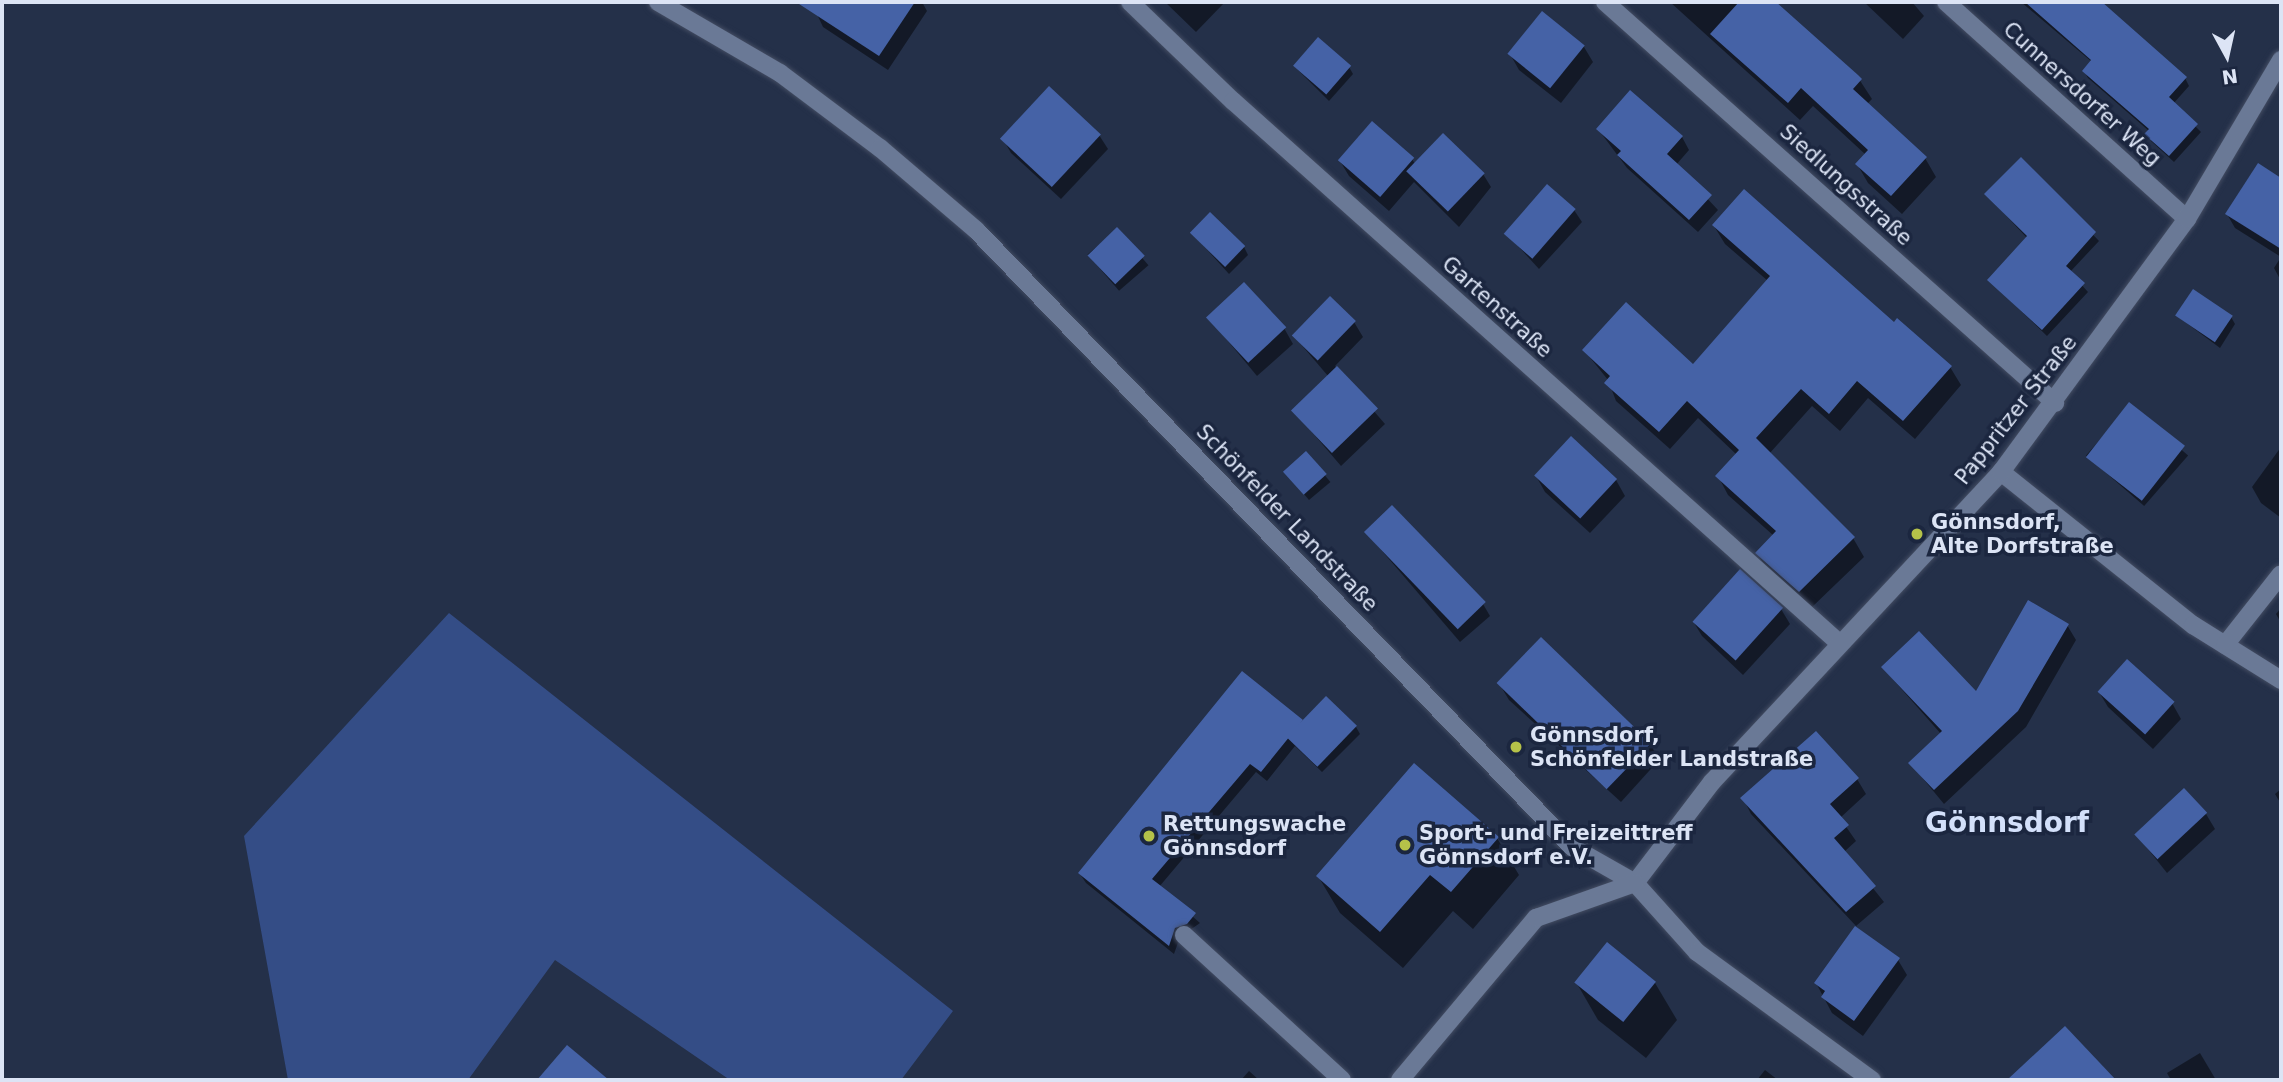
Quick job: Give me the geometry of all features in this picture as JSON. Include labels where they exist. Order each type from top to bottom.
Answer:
[{"type":"street","name":"Schönfelder Landstraße","points":[[658,2],[780,73],[880,148],[976,230],[1572,847],[1635,883],[1697,952],[1872,1080]]},
{"type":"street","name":"Gartenstraße","points":[[1130,2],[1233,101],[1838,642]]},
{"type":"street","name":"Siedlungsstraße","points":[[1605,2],[2055,403]]},
{"type":"street","name":"Cunnersdorfer Weg","points":[[1947,2],[2187,219]]},
{"type":"street","name":"Pappritzer Straße","points":[[1635,883],[1712,782],[1838,642],[2001,472],[2055,403],[2187,219],[2281,60]]},
{"type":"street","points":[[2001,472],[2225,645],[2281,680]]},
{"type":"street","points":[[2225,645],[2281,574]]},
{"type":"street","points":[[1400,1080],[1536,918],[1635,883]]},
{"type":"street","points":[[1184,935],[1342,1080]]},
{"type":"shaded area","points":[[449,613],[953,1011],[901,1080],[730,1080],[555,960],[468,1080],[288,1080],[244,836]]},
{"type":"building","points":[[796,2],[915,2],[879,56]]},
{"type":"building","points":[[1739,2],[1776,2],[1862,79],[1853,89],[1927,157],[1891,196],[1855,164],[1868,150],[1801,88],[1788,103],[1710,34]]},
{"type":"building","points":[[2025,2],[2102,2],[2187,77],[2169,97],[2198,124],[2169,156],[2144,134],[2149,129],[2082,71],[2091,60]]},
{"type":"building","points":[[1542,11],[1585,46],[1550,88],[1507,54]]},
{"type":"building","points":[[1318,37],[1351,66],[1326,95],[1293,66]]},
{"type":"building","points":[[1049,86],[1101,134],[1052,187],[1000,139]]},
{"type":"building","points":[[1630,90],[1683,136],[1667,154],[1712,195],[1689,220],[1617,155],[1621,151],[1596,129]]},
{"type":"building","points":[[1372,121],[1414,158],[1380,197],[1338,160]]},
{"type":"building","points":[[1443,133],[1485,173],[1448,211],[1406,171]]},
{"type":"building","points":[[2021,157],[2096,232],[2066,266],[2085,283],[2042,330],[1987,280],[2027,236],[1984,194]]},
{"type":"building","points":[[2258,163],[2281,178],[2281,249],[2225,214]]},
{"type":"building","points":[[1547,184],[1576,209],[1532,259],[1504,234]]},
{"type":"building","points":[[1744,189],[1894,322],[1897,318],[1952,366],[1903,421],[1857,381],[1829,414],[1801,389],[1756,438],[1855,537],[1799,592],[1755,553],[1776,531],[1715,476],[1739,450],[1687,401],[1659,432],[1604,383],[1610,376],[1582,350],[1626,302],[1693,364],[1770,276],[1712,225]]},
{"type":"building","points":[[1210,212],[1245,246],[1225,267],[1190,233]]},
{"type":"building","points":[[1117,227],[1145,256],[1115,284],[1088,255]]},
{"type":"building","points":[[1244,282],[1286,327],[1248,363],[1206,317]]},
{"type":"building","points":[[2193,289],[2233,316],[2215,342],[2175,316]]},
{"type":"building","points":[[1330,296],[1356,321],[1318,361],[1292,336]]},
{"type":"building","points":[[1337,366],[1378,408],[1332,453],[1291,410]]},
{"type":"building","points":[[2129,402],[2185,446],[2142,501],[2086,457]]},
{"type":"building","points":[[1571,436],[1617,479],[1580,518],[1534,475]]},
{"type":"building","points":[[1306,451],[1327,474],[1304,495],[1283,472]]},
{"type":"building","points":[[1392,505],[1486,602],[1458,629],[1364,532]]},
{"type":"building","points":[[1740,569],[1783,608],[1736,661],[1692,622]]},
{"type":"building","points":[[2028,600],[2069,624],[2018,711],[1934,790],[1908,763],[1942,731],[1881,667],[1919,631],[1976,691]]},
{"type":"building","points":[[1541,637],[1651,743],[1607,789],[1497,683]]},
{"type":"building","points":[[2127,659],[2175,702],[2145,735],[2098,692]]},
{"type":"building","points":[[1242,671],[1303,720],[1261,772],[1250,764],[1152,879],[1196,913],[1187,924],[1175,928],[1169,946],[1078,873]]},
{"type":"building","points":[[1326,696],[1357,726],[1317,767],[1286,737]]},
{"type":"building","points":[[1816,731],[1859,778],[1830,804],[1849,825],[1834,838],[1876,886],[1846,912],[1740,798]]},
{"type":"building","points":[[1414,763],[1499,837],[1451,892],[1430,875],[1380,932],[1316,876]]},
{"type":"building","points":[[2184,788],[2207,813],[2157,859],[2134,834]]},
{"type":"building","points":[[1855,926],[1900,958],[1854,1021],[1821,997],[1825,991],[1814,983]]},
{"type":"building","points":[[1607,942],[1656,982],[1623,1022],[1574,982]]},
{"type":"building","points":[[2065,1026],[2116,1080],[2007,1080]]},
{"type":"building","points":[[567,1045],[609,1080],[537,1080]]},
{"type":"place","name":"Gönnsdorf, Alte Dorfstraße","points":[[1917,534]]},
{"type":"place","name":"Gönnsdorf, Schönfelder Landstraße","points":[[1516,747]]},
{"type":"place","name":"Rettungswache Gönnsdorf","points":[[1149,836]]},
{"type":"place","name":"Sport- und Freizeittreff Gönnsdorf e.V.","points":[[1405,845]]},
{"type":"district","name":"Gönnsdorf","points":[[2007,823]]}]
